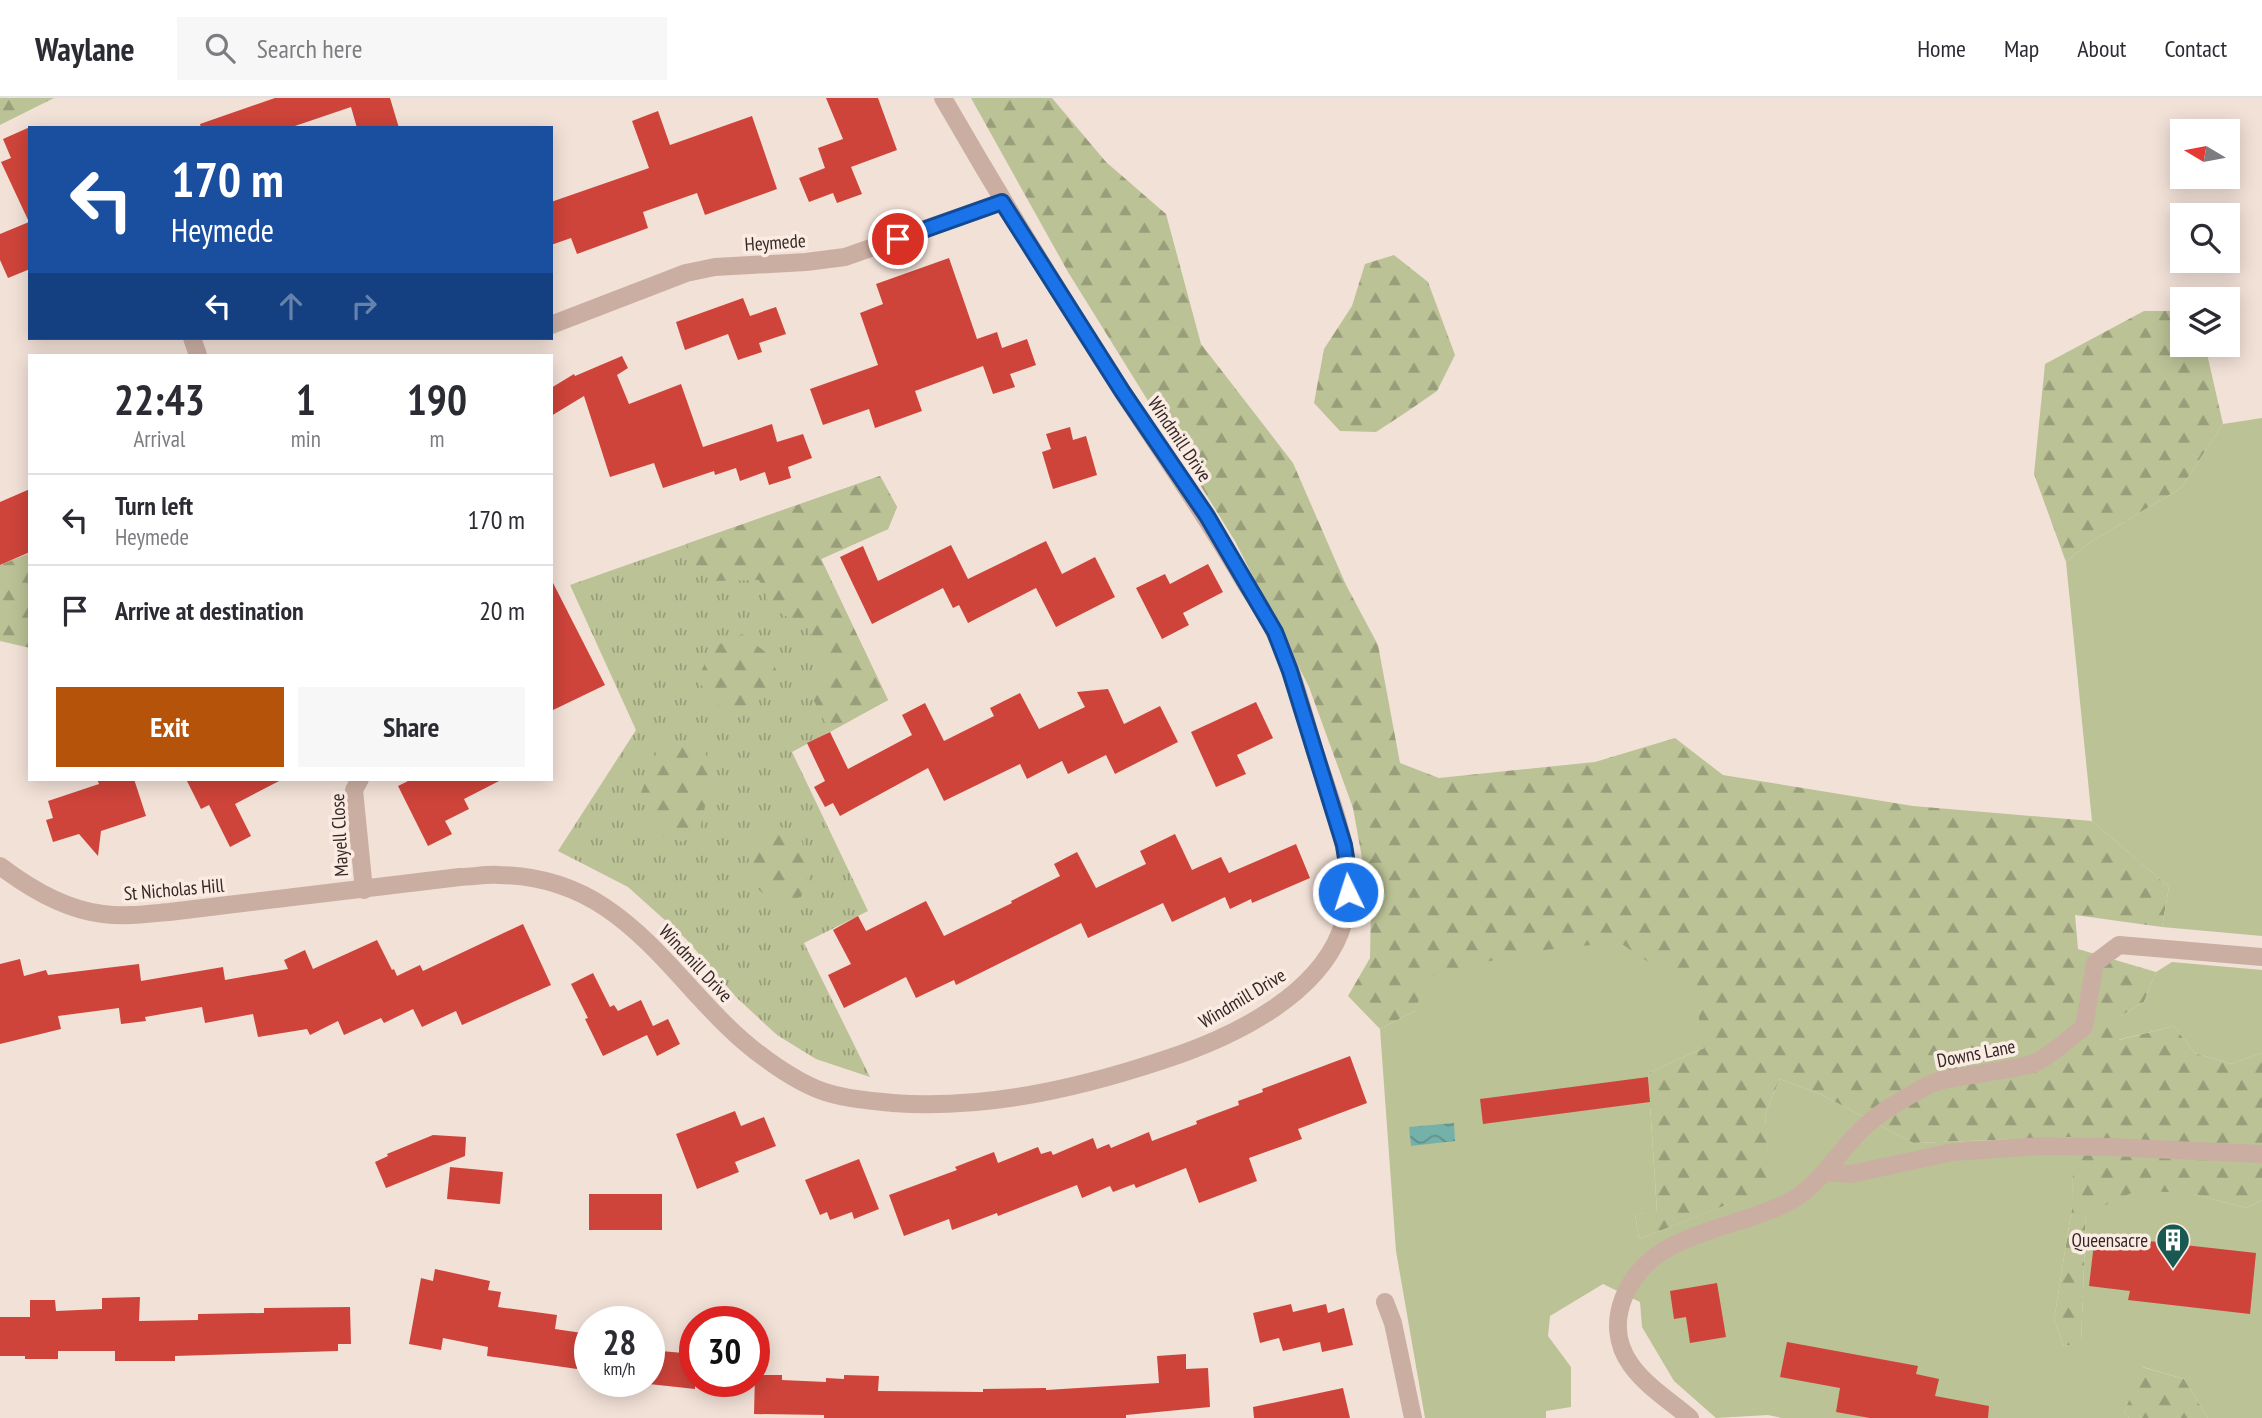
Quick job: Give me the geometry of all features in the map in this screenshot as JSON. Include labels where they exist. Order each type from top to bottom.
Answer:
[{"type":"street","name":"Windmill Drive","points":[[364,890],[460,877],[500,875],[537,879],[570,889],[603,904],[635,928],[715,1015],[750,1048],[791,1076],[825,1092],[866,1101],[965,1103],[1075,1087],[1138,1069],[1200,1047],[1244,1026],[1286,1000],[1308,982],[1327,960],[1341,932],[1348,907],[1349,877],[1344,845],[1290,671],[1275,632],[1207,516],[1122,391],[1002,202],[943,98]]},
{"type":"street","name":"Heymede","points":[[553,325],[686,273],[715,267],[845,257],[1002,202]]},
{"type":"street","name":"Mayell Close","points":[[358,781],[354,790],[364,890]]},
{"type":"street","name":"St Nicholas Hill","points":[[0,866],[44,894],[69,905],[101,914],[169,912],[364,890]]},
{"type":"street","name":"Downs Lane","points":[[1690,1418],[1658,1394],[1630,1364],[1619,1341],[1619,1316],[1625,1290],[1642,1266],[1670,1246],[1786,1203],[1808,1189],[1827,1172],[1864,1126],[1933,1082],[2036,1063],[2084,1027],[2095,963],[2119,945],[2262,957]]},
{"type":"street","points":[[1827,1172],[1851,1174],[1953,1152],[2042,1146],[2262,1153]]},
{"type":"street","points":[[1385,1302],[1393,1323],[1412,1418]]},
{"type":"green space","points":[[0,98],[54,98],[0,125]]},
{"type":"green space","points":[[971,98],[1052,98],[1106,162],[1166,214],[1201,344],[1293,463],[1346,585],[1378,645],[1400,763],[1439,778],[1595,762],[1675,738],[1723,775],[1913,806],[2092,821],[2169,887],[2162,927],[2075,915],[2078,949],[2156,972],[2144,1002],[2119,1017],[2119,1040],[2174,1026],[2195,1053],[2231,1064],[2262,1053],[2262,1200],[2246,1208],[2193,1194],[2086,1214],[2081,1343],[2064,1346],[2054,1320],[2072,1207],[2073,1137],[1913,1143],[1820,1094],[1780,1079],[1765,1114],[1771,1188],[1639,1239],[1635,1214],[1657,1212],[1648,1073],[1704,1048],[1415,1011],[1380,1029],[1348,996],[1370,958],[1371,908],[1353,808],[1309,687],[1235,541],[1068,272]]},
{"type":"green space","points":[[1394,255],[1428,282],[1455,355],[1437,391],[1408,411],[1376,432],[1340,431],[1314,403],[1324,349],[1352,306],[1365,264]]},
{"type":"green space","points":[[2144,311],[2170,311],[2170,357],[2208,357],[2223,424],[2181,488],[2089,543],[2066,562],[2034,474],[2045,364]]},
{"type":"green space","points":[[2262,418],[2262,936],[2162,927],[2169,887],[2092,821],[2066,562],[2089,543],[2181,488],[2223,424]]},
{"type":"green space","points":[[880,476],[897,507],[888,529],[821,559],[888,700],[792,752],[868,911],[804,943],[870,1077],[816,1059],[777,1035],[737,998],[686,939],[628,887],[558,851],[636,730],[570,585]]},
{"type":"green space","points":[[880,476],[897,507],[888,529],[821,559],[888,700],[830,732],[813,699],[827,672],[807,627],[772,609],[759,580],[713,581],[691,562],[686,544]]},
{"type":"green space","points":[[28,554],[28,648],[0,641],[0,565]]},
{"type":"green space","points":[[742,634],[769,655],[780,678],[755,704],[722,709],[697,680],[713,647]]},
{"type":"green space","points":[[687,741],[703,748],[713,771],[700,829],[683,842],[655,833],[641,793],[659,746]]},
{"type":"green space","points":[[781,827],[801,838],[810,873],[801,897],[775,904],[750,882],[748,841]]},
{"type":"green space","points":[[1619,942],[1695,994],[1704,1048],[1648,1073],[1657,1213],[1635,1214],[1639,1239],[1770,1188],[1765,1114],[1780,1079],[1820,1094],[1913,1143],[2074,1137],[2072,1207],[2054,1320],[2064,1346],[2081,1342],[2086,1214],[2138,1190],[2193,1194],[2246,1208],[2262,1200],[2262,1418],[2208,1418],[2184,1379],[2143,1367],[2124,1412],[2129,1418],[1782,1418],[1768,1415],[1716,1418],[1674,1381],[1642,1327],[1640,1302],[1603,1284],[1550,1316],[1548,1336],[1571,1367],[1571,1407],[1546,1411],[1546,1418],[1425,1418],[1396,1251],[1380,1029],[1415,1011],[1427,977],[1526,952]]},
{"type":"green space","points":[[2172,962],[2262,970],[2262,1053],[2231,1064],[2195,1053],[2174,1026],[2118,1040],[2119,1017],[2144,1002],[2156,972]]},
{"type":"green space","points":[[2142,1367],[2184,1379],[2208,1418],[2129,1418],[2124,1412]]},
{"type":"water","points":[[1454,1123],[1455,1141],[1411,1146],[1409,1127]]},
{"type":"building","points":[[275,98],[390,98],[398,126],[356,126],[351,107],[295,126],[200,124]]},
{"type":"building","points":[[826,98],[878,98],[897,150],[851,167],[862,194],[837,203],[833,193],[809,202],[799,178],[825,168],[818,148],[843,139]]},
{"type":"building","points":[[658,111],[670,145],[752,116],[777,189],[705,215],[697,193],[643,212],[648,228],[577,254],[571,238],[553,244],[553,201],[649,168],[632,121]]},
{"type":"building","points":[[28,128],[28,220],[1,162],[11,158],[3,139]]},
{"type":"building","points":[[28,222],[28,270],[8,278],[0,260],[0,234]]},
{"type":"building","points":[[949,258],[977,339],[997,332],[1002,348],[1027,339],[1036,365],[1010,374],[1015,387],[993,394],[983,366],[915,391],[922,411],[875,428],[869,409],[823,425],[810,389],[878,365],[860,313],[883,304],[876,284]]},
{"type":"building","points":[[743,298],[750,316],[776,307],[786,334],[759,343],[762,352],[738,360],[728,334],[685,350],[676,322]]},
{"type":"building","points":[[622,356],[628,368],[617,375],[629,404],[681,384],[703,447],[772,424],[777,442],[803,434],[812,458],[788,467],[791,478],[769,485],[765,472],[740,481],[736,468],[715,475],[714,471],[663,488],[654,463],[610,477],[584,396],[553,415],[553,387],[574,374],[575,376]]},
{"type":"building","points":[[1070,427],[1073,440],[1086,436],[1097,475],[1053,489],[1042,452],[1051,449],[1046,434]]},
{"type":"building","points":[[28,490],[28,553],[0,565],[0,502]]},
{"type":"building","points":[[1046,541],[1062,574],[1095,557],[1115,597],[1056,627],[1036,588],[968,623],[959,605],[953,608],[943,588],[872,624],[840,557],[863,546],[878,581],[951,545],[968,579]]},
{"type":"building","points":[[1208,564],[1223,592],[1183,613],[1189,625],[1162,639],[1136,588],[1165,574],[1170,584]]},
{"type":"building","points":[[553,583],[605,685],[553,710]]},
{"type":"building","points":[[1108,689],[1124,724],[1160,706],[1178,742],[1115,774],[1106,755],[1068,774],[1062,761],[1027,779],[1020,764],[944,801],[928,768],[840,816],[833,803],[825,807],[814,787],[825,781],[807,743],[830,732],[848,769],[912,735],[902,715],[925,703],[944,741],[994,716],[990,708],[1020,693],[1039,729],[1085,707],[1077,692]]},
{"type":"building","points":[[1256,702],[1273,738],[1237,755],[1246,774],[1216,787],[1191,732]]},
{"type":"building","points":[[98,781],[135,781],[146,816],[101,831],[98,856],[79,834],[53,842],[46,820],[53,818],[48,801],[99,784]]},
{"type":"building","points":[[187,781],[279,781],[235,804],[251,836],[230,847],[209,805],[201,809]]},
{"type":"building","points":[[408,781],[499,781],[464,799],[469,809],[445,821],[452,834],[428,846],[398,786]]},
{"type":"building","points":[[1175,834],[1192,870],[1221,857],[1229,873],[1296,844],[1310,878],[1252,903],[1251,899],[1230,909],[1225,897],[1172,922],[1163,903],[1088,938],[1081,923],[956,985],[954,980],[916,998],[906,977],[844,1008],[828,975],[851,964],[833,930],[858,916],[866,931],[926,901],[944,936],[1060,876],[1054,864],[1077,852],[1096,888],[1146,864],[1140,851]]},
{"type":"building","points":[[523,924],[551,985],[462,1025],[456,1011],[422,1027],[413,1009],[384,1023],[381,1018],[344,1035],[338,1021],[310,1035],[307,1029],[258,1037],[253,1014],[205,1023],[202,1007],[145,1017],[146,1021],[121,1024],[119,1008],[58,1016],[61,1029],[0,1044],[0,964],[20,959],[24,976],[46,970],[48,975],[139,964],[141,981],[223,967],[225,980],[288,969],[284,960],[305,950],[313,969],[377,940],[397,976],[420,965],[423,971]]},
{"type":"building","points":[[593,973],[610,1007],[614,1005],[618,1011],[641,1000],[653,1026],[668,1019],[680,1044],[657,1056],[647,1035],[603,1056],[571,984]]},
{"type":"building","points":[[1350,1056],[1367,1103],[1298,1129],[1302,1139],[1249,1158],[1257,1181],[1199,1203],[1186,1168],[1136,1188],[1134,1184],[1113,1192],[1110,1186],[1082,1198],[1077,1185],[998,1216],[997,1213],[952,1230],[949,1219],[904,1236],[889,1195],[957,1170],[955,1167],[994,1152],[998,1163],[1038,1147],[1041,1154],[1051,1151],[1053,1155],[1093,1138],[1097,1149],[1109,1144],[1111,1148],[1149,1132],[1152,1141],[1239,1105],[1238,1101],[1263,1092],[1262,1089]]},
{"type":"building","points":[[1648,1077],[1650,1102],[1483,1124],[1480,1099]]},
{"type":"building","points":[[735,1111],[741,1126],[764,1117],[776,1146],[735,1162],[739,1172],[697,1189],[676,1134]]},
{"type":"building","points":[[433,1135],[466,1137],[465,1156],[386,1188],[375,1162],[388,1156],[387,1154]]},
{"type":"building","points":[[859,1159],[879,1209],[854,1219],[852,1212],[830,1220],[827,1212],[820,1215],[805,1180]]},
{"type":"building","points":[[450,1167],[503,1172],[500,1204],[447,1199]]},
{"type":"building","points":[[589,1194],[662,1194],[662,1230],[589,1230]]},
{"type":"building","name":"Queensacre","points":[[2095,1235],[2256,1253],[2250,1314],[2128,1300],[2130,1291],[2089,1286]]},
{"type":"building","points":[[435,1269],[490,1281],[488,1290],[501,1292],[498,1307],[557,1315],[555,1329],[574,1332],[574,1369],[487,1356],[488,1347],[443,1338],[441,1350],[409,1344],[421,1278],[433,1281]]},
{"type":"building","points":[[1717,1283],[1726,1337],[1690,1343],[1686,1317],[1674,1319],[1670,1291]]},
{"type":"building","points":[[140,1297],[139,1321],[198,1320],[198,1314],[264,1313],[264,1308],[350,1307],[351,1344],[338,1344],[338,1351],[175,1356],[175,1361],[115,1361],[115,1351],[58,1351],[58,1359],[0,1356],[0,1317],[30,1317],[30,1300],[55,1300],[56,1311],[102,1309],[102,1298]]},
{"type":"building","points":[[1291,1304],[1293,1312],[1326,1304],[1328,1313],[1344,1308],[1353,1345],[1322,1352],[1320,1342],[1283,1351],[1279,1338],[1260,1343],[1253,1313]]},
{"type":"building","points":[[1787,1342],[1918,1366],[1916,1374],[1939,1379],[1935,1396],[1989,1406],[1988,1418],[1870,1418],[1836,1412],[1840,1388],[1780,1377]]},
{"type":"building","points":[[665,1351],[679,1353],[679,1387],[665,1386]]},
{"type":"building","points":[[1186,1354],[1186,1369],[1208,1368],[1210,1407],[1126,1415],[1126,1418],[824,1418],[824,1415],[754,1414],[754,1397],[770,1397],[770,1375],[782,1375],[782,1380],[826,1382],[826,1378],[844,1379],[844,1375],[879,1376],[878,1391],[1046,1390],[1159,1383],[1157,1356]]},
{"type":"building","points":[[1343,1388],[1350,1418],[1254,1418],[1253,1407]]},
{"type":"place","name":"Queensacre","points":[[2173,1270]]},
{"type":"route","points":[[898,239],[1002,202],[1122,391],[1207,516],[1275,632],[1290,671],[1344,845],[1349,877],[1348,892]]}]
